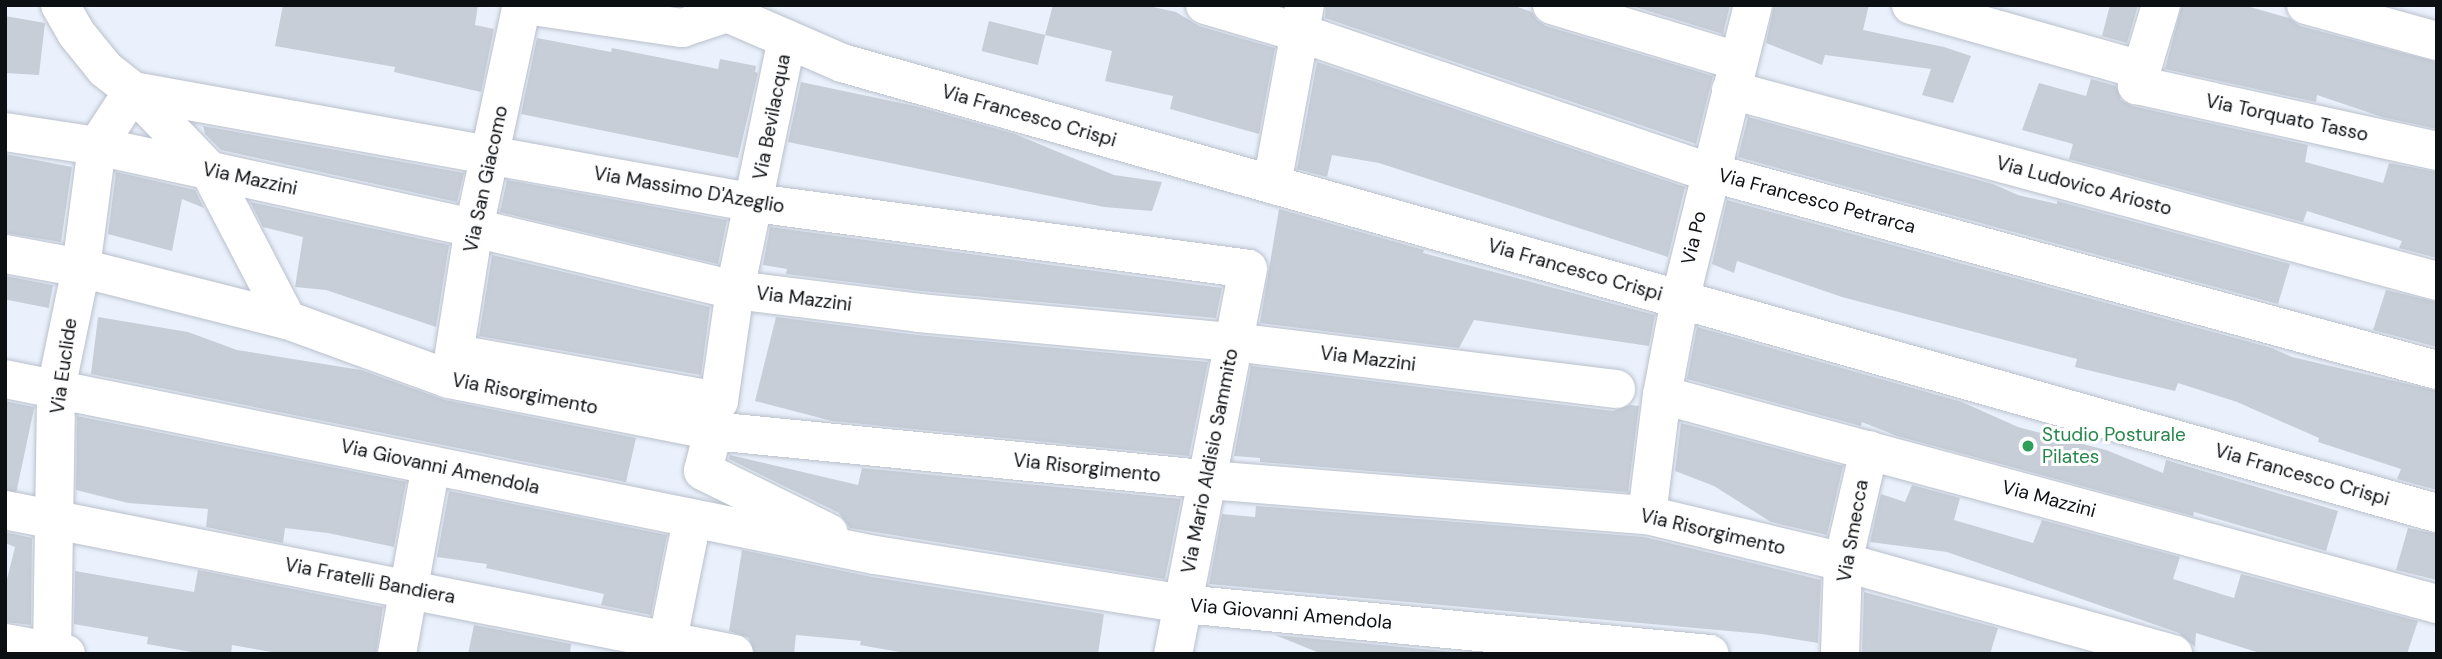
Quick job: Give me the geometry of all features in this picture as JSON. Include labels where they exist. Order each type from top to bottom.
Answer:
[{"type":"street","points":[[60,5],[76,33],[105,69],[133,91],[209,170],[287,320]]},
{"type":"street","points":[[524,5],[682,28],[724,9]]},
{"type":"street","name":"Via San Giacomo","points":[[454,354],[474,228],[524,5]]},
{"type":"street","name":"Via Francesco Petrarca","points":[[1205,5],[1302,19],[1709,172],[2437,370]]},
{"type":"street","name":"Via Ludovico Ariosto","points":[[1552,5],[1734,76],[2437,281]]},
{"type":"street","name":"Via Po","points":[[1647,515],[1662,395],[1680,300],[1709,172],[1753,5]]},
{"type":"street","name":"Via Torquato Tasso","points":[[1911,5],[2139,77],[2437,151]]},
{"type":"street","points":[[2139,77],[2161,5]]},
{"type":"street","points":[[2306,5],[2437,41]]},
{"type":"street","name":"Via Francesco Crispi","points":[[724,9],[842,63],[2437,513]]},
{"type":"street","points":[[1272,184],[1302,19]]},
{"type":"street","name":"Via Bevilacqua","points":[[703,471],[716,416],[736,290],[788,39]]},
{"type":"street","name":"Via Euclide","points":[[57,653],[52,519],[57,389],[81,268],[97,146],[133,91]]},
{"type":"street","name":"Via Massimo D'Azeglio","points":[[133,91],[755,202],[1248,269]]},
{"type":"street","name":"Via Mazzini","points":[[5,132],[97,146],[209,170],[474,228],[736,290],[919,313],[1233,342],[1616,389]]},
{"type":"street","name":"Via Risorgimento","points":[[5,254],[81,268],[287,320],[449,379],[1209,480],[1647,515],[1843,562],[2173,654]]},
{"type":"street","name":"Via Mario Aldisio Sammito","points":[[1173,654],[1248,269]]},
{"type":"street","name":"Via Risorgimento","points":[[344,325],[716,416]]},
{"type":"street","name":"Via Giovanni Amendola","points":[[5,379],[691,520],[875,555],[1183,604],[1710,654]]},
{"type":"street","name":"Via Mazzini","points":[[1662,395],[2437,604]]},
{"type":"street","name":"Via Smecca","points":[[1840,654],[1843,562],[1869,450]]},
{"type":"street","points":[[397,654],[432,465]]},
{"type":"street","name":"Via Giovanni Amendola","points":[[703,471],[875,555]]},
{"type":"street","name":"Via Fratelli Bandiera","points":[[5,510],[409,588],[666,648],[734,654]]},
{"type":"street","points":[[666,648],[691,520]]},
{"type":"street","points":[[5,643],[57,653]]},
{"type":"building","points":[[283,5],[478,5],[475,25],[494,29],[481,92],[394,72],[395,67],[275,46]]},
{"type":"building","points":[[1053,5],[1144,5],[1176,12],[1199,26],[1275,48],[1259,134],[1170,109],[1173,96],[1105,81],[1112,51],[1045,35]]},
{"type":"building","points":[[1326,5],[1512,5],[1532,12],[1537,20],[1546,26],[1713,76],[1696,144],[1325,18]]},
{"type":"building","points":[[1629,5],[1730,5],[1723,34]]},
{"type":"building","points":[[1774,5],[1869,5],[1863,30],[1944,47],[1971,56],[1953,103],[1922,95],[1931,69],[1825,55],[1822,65],[1766,43]]},
{"type":"building","points":[[2110,5],[2138,5],[2127,43],[2102,36]]},
{"type":"building","points":[[2182,5],[2243,5],[2289,18],[2300,26],[2437,62],[2437,129],[2382,117],[2317,95],[2316,102],[2165,69]]},
{"type":"building","points":[[5,16],[45,23],[39,75],[5,73]]},
{"type":"building","points":[[989,21],[1045,35],[1038,65],[982,51]]},
{"type":"building","points":[[537,38],[611,52],[612,48],[718,69],[720,59],[756,66],[755,72],[758,73],[738,158],[521,114]]},
{"type":"building","points":[[1317,62],[1685,187],[1668,257],[1379,163],[1332,155],[1327,177],[1297,169]]},
{"type":"building","points":[[2091,79],[2116,86],[2121,100],[2132,106],[2308,145],[2305,162],[2383,183],[2389,163],[2437,172],[2437,258],[2399,248],[2402,241],[2307,211],[2303,222],[2069,159],[2073,144],[2022,130],[2039,83],[2086,96]]},
{"type":"building","points":[[801,82],[915,106],[1015,134],[1114,175],[1162,182],[1152,211],[1104,207],[788,142]]},
{"type":"building","points":[[1748,117],[1993,184],[2018,195],[2057,204],[2057,201],[2290,264],[2278,304],[1738,157]]},
{"type":"building","points":[[203,126],[464,173],[457,202],[221,150],[205,134]]},
{"type":"building","points":[[5,154],[72,167],[61,242],[5,233]]},
{"type":"building","points":[[116,172],[195,190],[204,208],[182,199],[172,251],[108,234]]},
{"type":"building","points":[[507,180],[727,220],[718,264],[500,212]]},
{"type":"building","points":[[1727,200],[2272,348],[2292,357],[2437,391],[2437,490],[2397,479],[2401,469],[2318,442],[2319,438],[2237,402],[2178,383],[2175,391],[2075,367],[2077,359],[1842,297],[1737,261],[1734,273],[1712,264]]},
{"type":"building","points":[[250,202],[449,245],[436,327],[326,290],[295,287],[303,237],[263,227]]},
{"type":"building","points":[[1279,209],[1424,250],[1423,253],[1655,315],[1649,346],[1474,320],[1459,348],[1260,323]]},
{"type":"building","points":[[770,227],[1222,288],[1216,318],[921,291],[786,274],[787,269],[763,265]]},
{"type":"building","points":[[492,255],[710,307],[701,375],[479,336]]},
{"type":"building","points":[[5,276],[53,285],[49,308],[5,299]]},
{"type":"building","points":[[2386,290],[2437,302],[2437,347],[2373,330]]},
{"type":"building","points":[[98,317],[188,332],[237,350],[361,370],[445,400],[636,438],[626,482],[91,374]]},
{"type":"building","points":[[776,317],[917,335],[1208,362],[1189,456],[832,421],[755,401]]},
{"type":"building","points":[[1697,327],[1962,402],[2018,427],[2106,450],[2163,473],[2166,460],[2338,511],[2326,551],[2194,512],[2193,516],[1897,436],[1862,422],[1861,426],[1687,379]]},
{"type":"building","points":[[1251,366],[1613,411],[1630,405],[1639,406],[1628,492],[1260,462],[1260,458],[1234,456]]},
{"type":"building","points":[[5,401],[34,407],[16,493],[5,491]]},
{"type":"building","points":[[77,416],[406,482],[394,547],[328,533],[285,528],[283,543],[206,527],[208,509],[128,503],[76,490]]},
{"type":"building","points":[[1681,423],[1843,466],[1827,535],[1771,522],[1714,486],[1675,471]]},
{"type":"building","points":[[730,455],[858,485],[862,468],[1181,499],[1165,579],[850,528],[839,513],[729,459]]},
{"type":"building","points":[[1912,485],[1960,498],[1954,520],[2033,543],[2042,520],[2180,557],[2173,579],[2234,598],[2241,574],[2418,621],[2407,654],[2263,654],[2196,633],[2195,647],[2179,633],[1947,552],[1870,542],[1881,494],[1905,502]]},
{"type":"building","points":[[449,491],[667,535],[651,615],[601,605],[604,594],[486,568],[487,564],[437,557]]},
{"type":"building","points":[[1256,506],[1644,537],[1785,571],[1821,580],[1818,643],[1762,634],[1209,584],[1222,514],[1255,517]]},
{"type":"building","points":[[2408,528],[2437,534],[2437,580],[2396,570]]},
{"type":"building","points":[[5,532],[32,538],[31,625],[5,622],[5,587],[15,547],[5,543]]},
{"type":"building","points":[[742,550],[872,577],[1104,614],[1098,654],[911,654],[860,645],[861,641],[796,635],[794,654],[755,654],[749,638],[729,631]]},
{"type":"building","points":[[198,570],[383,607],[376,654],[283,654],[232,645],[231,654],[203,654],[147,644],[148,637],[74,624],[75,571],[194,592]]},
{"type":"building","points":[[1864,592],[1998,628],[1990,654],[1862,654]]},
{"type":"building","points":[[474,625],[571,644],[570,654],[468,654]]},
{"type":"building","points":[[1275,635],[1476,654],[1322,654]]},
{"type":"place","name":"Studio Posturale Pilates","points":[[2028,446]]}]
